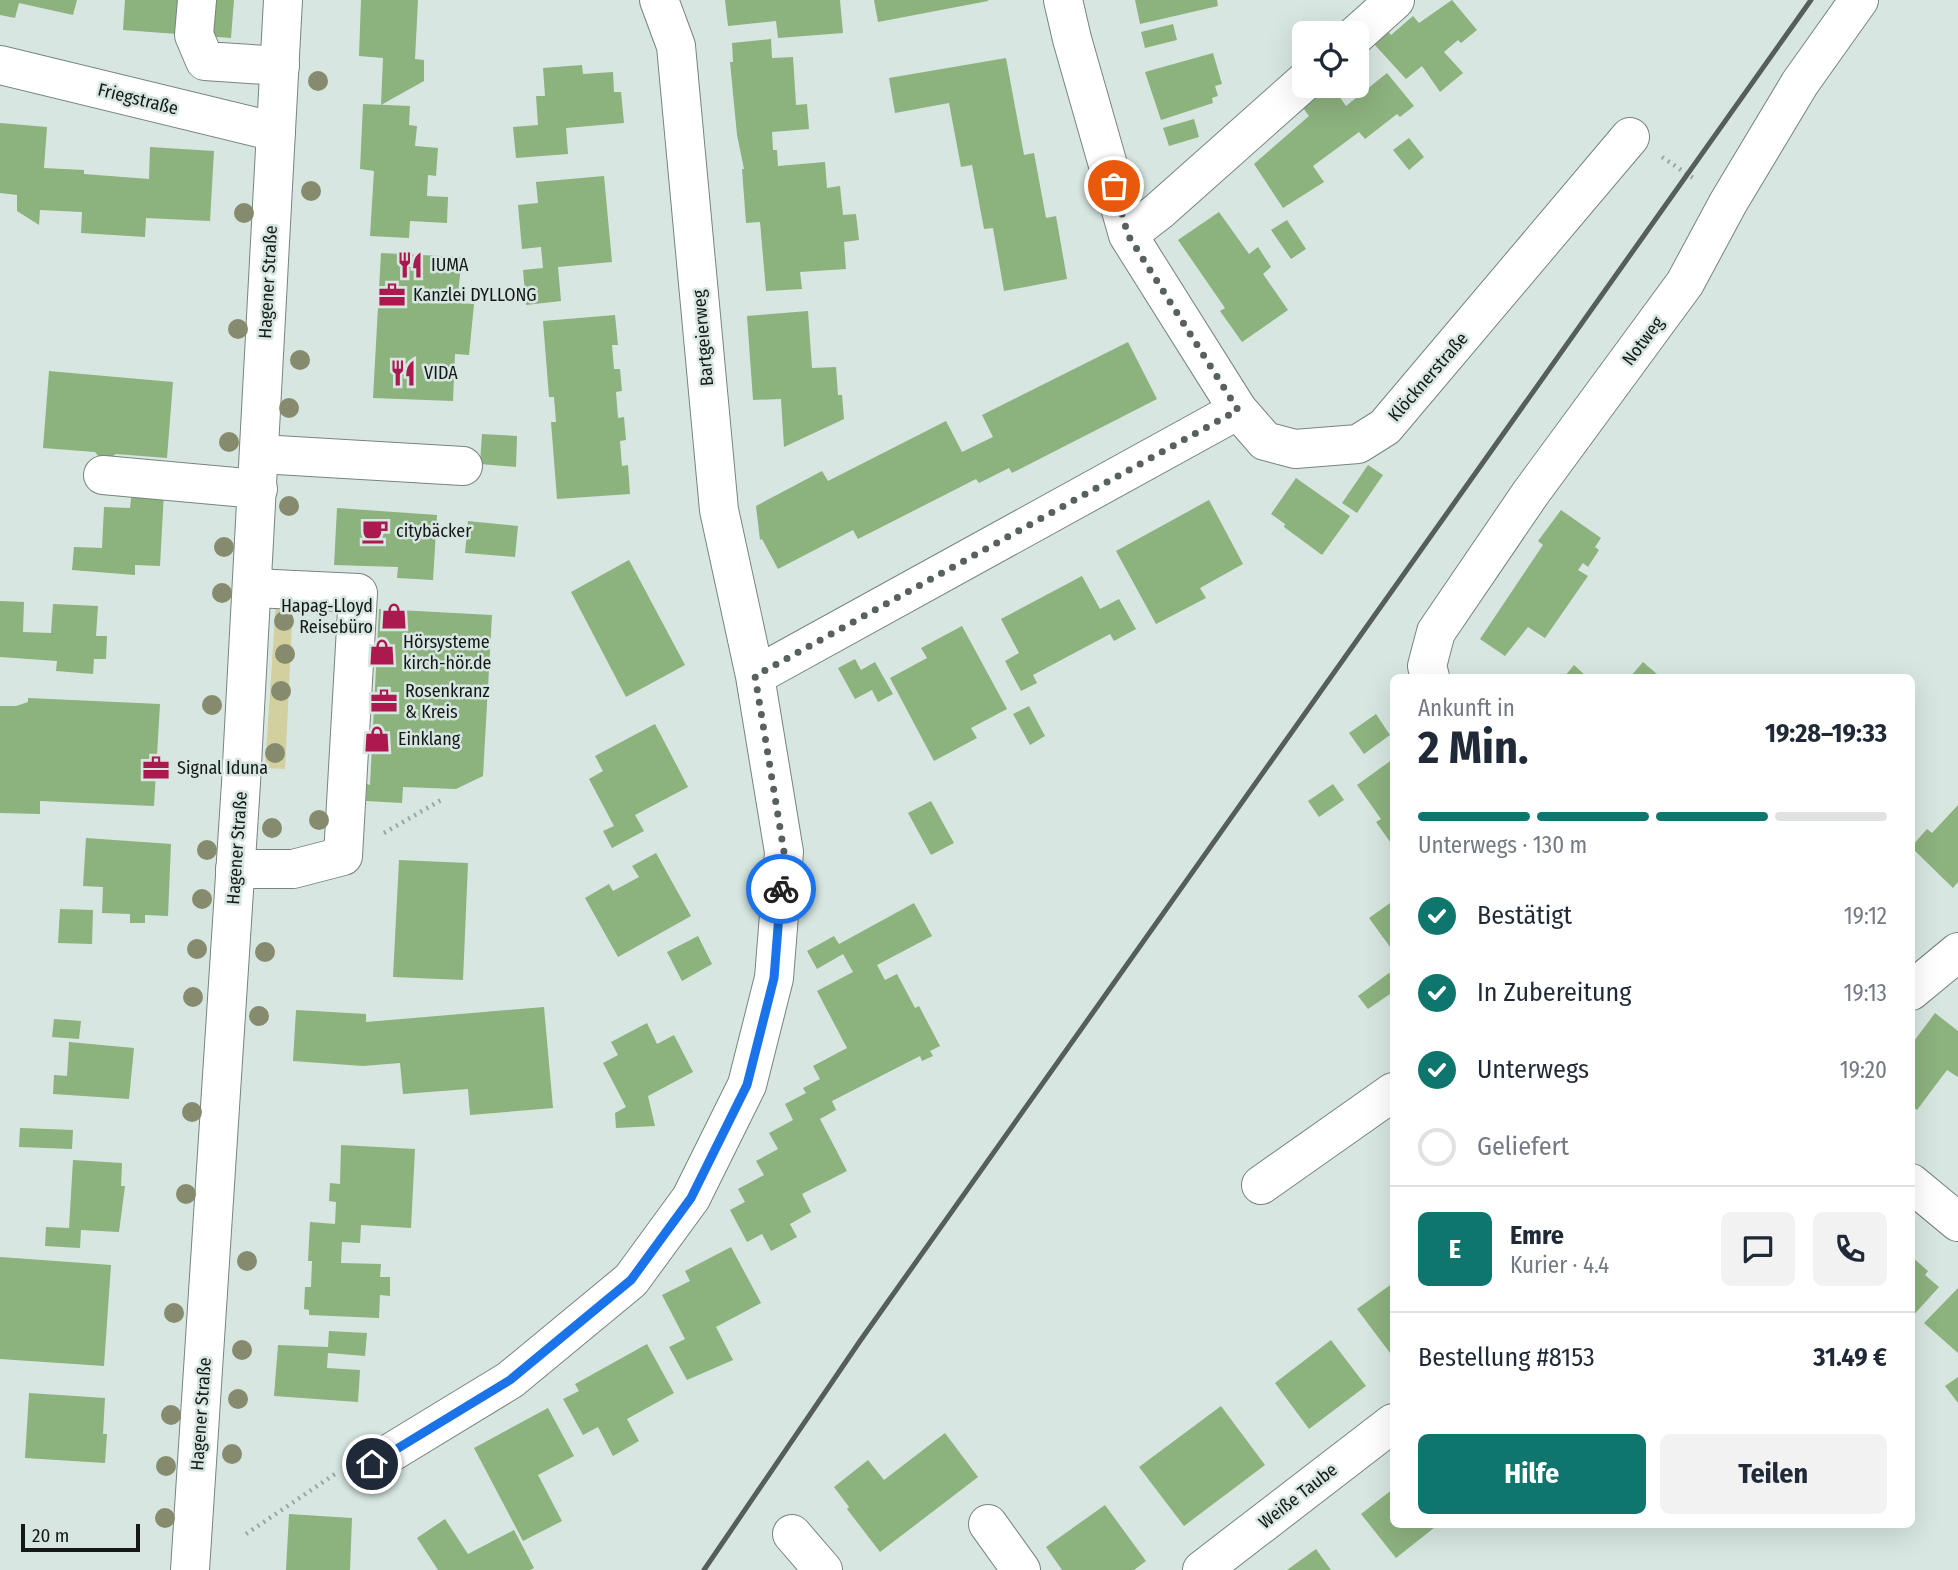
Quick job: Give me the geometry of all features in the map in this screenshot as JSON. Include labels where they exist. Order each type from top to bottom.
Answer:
[{"type":"street","points":[[197,0],[194,35],[205,61]]},
{"type":"street","points":[[195,114],[205,61],[220,37],[223,0]]},
{"type":"street","name":"Hagener Straße","points":[[190,1570],[259,471],[283,0]]},
{"type":"street","name":"Bartgeierweg","points":[[372,1464],[510,1380],[631,1280],[691,1198],[747,1085],[774,978],[784,852],[755,676],[719,510],[676,46],[659,0]]},
{"type":"street","name":"Klöcknerstraße","points":[[1063,0],[1128,235],[1238,410],[1265,441],[1295,449],[1358,444],[1385,426],[1630,136]]},
{"type":"street","points":[[1369,23],[1395,0]]},
{"type":"street","name":"Notweg","points":[[1429,674],[1427,666],[1436,632],[1530,494],[1685,284],[1728,202],[1800,83],[1859,0]]},
{"type":"street","points":[[205,61],[280,66]]},
{"type":"street","name":"Friegstraße","points":[[0,65],[276,132]]},
{"type":"street","points":[[1128,235],[1159,211],[1292,93]]},
{"type":"street","points":[[755,676],[1238,410]]},
{"type":"street","points":[[103,475],[463,466]]},
{"type":"street","points":[[235,869],[293,869],[344,856],[358,593],[252,588]]},
{"type":"street","points":[[1915,988],[1958,951]]},
{"type":"street","points":[[1261,1185],[1390,1094]]},
{"type":"street","points":[[1915,1186],[1958,1222]]},
{"type":"street","name":"Weiße Taube","points":[[1202,1570],[1390,1425]]},
{"type":"street","points":[[988,1524],[1021,1570]]},
{"type":"street","points":[[792,1534],[823,1570]]},
{"type":"path","points":[[1630,136],[1728,202]]},
{"type":"path","points":[[344,856],[443,799]]},
{"type":"path","points":[[246,1534],[358,1458],[372,1464]]},
{"type":"shaded area","points":[[276,601],[293,603],[285,769],[265,768]]},
{"type":"building","points":[[0,0],[77,0],[73,15],[19,3],[15,18],[0,15]]},
{"type":"building","points":[[125,0],[234,0],[231,38],[123,30]]},
{"type":"building","points":[[361,0],[418,0],[415,59],[424,60],[424,81],[381,105],[383,58],[359,56]]},
{"type":"building","points":[[725,0],[840,0],[843,33],[778,38],[776,21],[728,26]]},
{"type":"building","points":[[874,0],[988,0],[988,1],[878,22]]},
{"type":"building","points":[[1135,0],[1217,0],[1218,6],[1140,24]]},
{"type":"building","points":[[1452,0],[1477,30],[1461,43],[1458,40],[1444,52],[1463,73],[1440,92],[1422,66],[1406,79],[1374,44],[1388,31],[1391,35],[1413,16],[1419,23]]},
{"type":"building","points":[[1173,24],[1177,40],[1145,48],[1141,32]]},
{"type":"building","points":[[771,39],[772,58],[793,57],[796,105],[807,104],[809,129],[772,132],[773,150],[777,150],[778,166],[825,162],[827,188],[840,186],[843,215],[856,214],[859,240],[844,242],[846,269],[800,272],[802,289],[766,291],[760,222],[746,223],[744,169],[737,135],[730,62],[733,62],[732,43]]},
{"type":"building","points":[[1213,53],[1222,84],[1215,86],[1218,96],[1212,98],[1213,103],[1161,120],[1145,72]]},
{"type":"building","points":[[1006,58],[1024,155],[1034,153],[1046,218],[1056,216],[1067,279],[1004,291],[993,228],[984,229],[972,165],[961,167],[949,103],[895,113],[889,78]]},
{"type":"building","points":[[582,65],[583,74],[613,72],[614,92],[621,92],[624,123],[566,128],[568,154],[516,158],[513,127],[538,125],[536,96],[545,96],[543,68]]},
{"type":"building","points":[[1387,73],[1414,106],[1400,117],[1397,114],[1365,139],[1359,132],[1313,166],[1324,182],[1283,208],[1254,164],[1309,116],[1304,109],[1298,114],[1292,106],[1302,98],[1340,98],[1346,106],[1356,98],[1369,98],[1369,87]]},
{"type":"building","points":[[363,104],[410,106],[409,125],[417,126],[415,146],[438,148],[436,176],[428,175],[427,196],[448,197],[447,223],[410,221],[409,238],[370,236],[374,171],[360,169]]},
{"type":"building","points":[[1194,119],[1199,137],[1169,146],[1163,128]]},
{"type":"building","points":[[0,123],[47,127],[44,168],[84,170],[84,174],[149,179],[150,147],[214,151],[210,221],[146,218],[145,237],[81,233],[82,212],[40,210],[39,225],[17,211],[17,195],[0,193]]},
{"type":"building","points":[[1409,138],[1424,157],[1409,170],[1393,150]]},
{"type":"building","points":[[604,176],[612,262],[558,267],[561,301],[526,305],[523,270],[543,268],[541,247],[522,249],[518,205],[538,203],[536,182]]},
{"type":"building","points":[[1219,212],[1249,254],[1258,247],[1271,267],[1263,274],[1288,310],[1242,342],[1220,311],[1225,308],[1178,240]]},
{"type":"building","points":[[1287,220],[1306,249],[1291,259],[1271,230]]},
{"type":"building","points":[[381,253],[462,257],[457,303],[474,304],[469,355],[455,354],[453,401],[373,398]]},
{"type":"building","points":[[808,311],[812,368],[836,367],[838,395],[842,395],[844,419],[784,447],[781,399],[753,400],[747,316]]},
{"type":"building","points":[[615,315],[618,345],[612,345],[614,369],[620,369],[622,391],[616,392],[618,418],[624,417],[626,440],[620,441],[622,466],[628,465],[630,494],[557,499],[551,422],[556,422],[554,397],[549,397],[543,321]]},
{"type":"building","points":[[1128,342],[1157,399],[1012,473],[1009,468],[979,483],[976,479],[858,539],[853,530],[778,569],[762,539],[760,540],[756,506],[822,471],[828,481],[946,421],[962,452],[993,437],[982,415]]},
{"type":"building","points":[[49,371],[173,382],[167,458],[116,454],[103,462],[95,452],[43,448]]},
{"type":"building","points":[[482,434],[517,436],[516,467],[480,464]]},
{"type":"building","points":[[1368,465],[1383,475],[1357,513],[1342,503]]},
{"type":"building","points":[[1296,478],[1350,516],[1322,555],[1271,514]]},
{"type":"building","points":[[132,490],[164,492],[160,566],[135,565],[135,575],[72,570],[74,547],[102,548],[104,507],[130,508]]},
{"type":"building","points":[[1209,500],[1243,564],[1200,588],[1206,598],[1156,624],[1116,551]]},
{"type":"building","points":[[337,508],[437,515],[433,580],[397,578],[398,567],[334,565]]},
{"type":"building","points":[[1561,510],[1601,538],[1595,547],[1599,550],[1588,567],[1583,563],[1578,570],[1588,576],[1545,638],[1528,627],[1505,656],[1480,639],[1543,545],[1538,541]]},
{"type":"building","points":[[468,521],[518,526],[515,557],[465,553]]},
{"type":"building","points":[[629,560],[685,665],[626,697],[571,592]]},
{"type":"building","points":[[1082,576],[1100,609],[1119,599],[1136,629],[1114,641],[1110,634],[1033,675],[1037,683],[1021,691],[1005,661],[1019,653],[1001,619]]},
{"type":"building","points":[[0,601],[24,602],[23,632],[51,633],[53,604],[98,606],[96,636],[107,636],[106,659],[94,659],[93,674],[56,671],[57,661],[0,657]]},
{"type":"building","points":[[379,609],[492,615],[483,776],[456,789],[403,787],[402,803],[366,801],[367,784],[370,785]]},
{"type":"building","points":[[962,626],[1007,709],[971,728],[977,738],[934,761],[890,678],[927,658],[921,648]]},
{"type":"building","points":[[855,659],[861,670],[875,662],[893,694],[878,702],[872,690],[855,699],[838,668]]},
{"type":"building","points":[[1643,662],[1657,674],[1633,674]]},
{"type":"building","points":[[1574,665],[1584,674],[1566,674]]},
{"type":"building","points":[[28,698],[160,704],[154,806],[40,801],[40,814],[0,813],[0,706],[16,706],[28,702]]},
{"type":"building","points":[[1029,706],[1045,736],[1030,745],[1013,714]]},
{"type":"building","points":[[1376,714],[1390,735],[1364,754],[1349,733]]},
{"type":"building","points":[[655,724],[688,787],[635,815],[644,831],[612,848],[603,831],[614,826],[589,779],[603,771],[595,756]]},
{"type":"building","points":[[1390,761],[1390,842],[1376,822],[1381,819],[1357,785]]},
{"type":"building","points":[[1333,784],[1344,800],[1319,817],[1308,801]]},
{"type":"building","points":[[931,801],[954,843],[931,855],[908,813]]},
{"type":"building","points":[[1958,805],[1958,882],[1953,888],[1915,851],[1915,842],[1927,829],[1932,833]]},
{"type":"building","points":[[86,838],[171,844],[168,916],[145,915],[145,923],[130,923],[130,914],[102,913],[103,887],[83,886]]},
{"type":"building","points":[[656,853],[691,916],[618,957],[585,898],[609,884],[613,891],[639,877],[632,866]]},
{"type":"building","points":[[399,860],[468,863],[463,980],[393,977]]},
{"type":"building","points":[[914,903],[932,936],[877,965],[885,980],[897,974],[915,1008],[919,1006],[940,1046],[930,1051],[933,1056],[922,1061],[920,1056],[832,1101],[836,1110],[820,1119],[847,1171],[802,1194],[811,1212],[790,1224],[797,1237],[771,1251],[762,1234],[747,1242],[730,1210],[745,1202],[738,1189],[764,1175],[756,1161],[778,1149],[769,1133],[793,1120],[785,1104],[806,1093],[803,1088],[820,1079],[813,1066],[847,1048],[817,991],[853,972],[843,954],[817,969],[807,951],[834,936],[839,944]]},
{"type":"building","points":[[1390,903],[1390,947],[1369,918]]},
{"type":"building","points":[[60,909],[93,910],[92,944],[58,943]]},
{"type":"building","points":[[698,936],[712,964],[682,981],[667,952]]},
{"type":"building","points":[[1389,973],[1390,994],[1368,1009],[1358,996]]},
{"type":"building","points":[[544,1007],[553,1108],[470,1115],[468,1089],[403,1094],[400,1063],[363,1066],[293,1061],[296,1010],[366,1014],[366,1022]]},
{"type":"building","points":[[1935,1013],[1958,1031],[1958,1077],[1947,1070],[1917,1110],[1915,1109],[1915,1040]]},
{"type":"building","points":[[54,1019],[81,1021],[79,1039],[52,1037]]},
{"type":"building","points":[[647,1023],[657,1044],[674,1035],[693,1072],[648,1096],[655,1126],[616,1128],[615,1113],[626,1107],[603,1063],[618,1055],[611,1042]]},
{"type":"building","points":[[69,1042],[134,1048],[129,1099],[53,1094],[54,1075],[67,1076]]},
{"type":"building","points":[[20,1128],[73,1130],[72,1149],[19,1147]]},
{"type":"building","points":[[341,1145],[415,1149],[411,1228],[361,1225],[360,1243],[342,1242],[341,1263],[381,1264],[380,1277],[390,1277],[390,1296],[380,1295],[379,1318],[309,1315],[309,1310],[304,1309],[305,1287],[311,1287],[312,1261],[308,1261],[310,1222],[335,1224],[336,1202],[329,1201],[330,1183],[340,1184]]},
{"type":"building","points":[[73,1160],[122,1163],[121,1186],[125,1186],[119,1232],[81,1230],[80,1248],[45,1246],[46,1227],[69,1228]]},
{"type":"building","points":[[731,1247],[761,1303],[716,1327],[733,1360],[687,1380],[669,1347],[685,1339],[662,1295],[690,1281],[685,1271]]},
{"type":"building","points":[[0,1257],[111,1265],[104,1366],[0,1359]]},
{"type":"building","points":[[1915,1260],[1928,1271],[1925,1275],[1939,1287],[1915,1314]]},
{"type":"building","points":[[1390,1285],[1390,1353],[1357,1309]]},
{"type":"building","points":[[1958,1288],[1958,1353],[1924,1323]]},
{"type":"building","points":[[329,1331],[367,1333],[365,1356],[328,1353],[327,1368],[360,1370],[358,1402],[274,1396],[278,1345],[328,1347]]},
{"type":"building","points":[[1331,1340],[1366,1386],[1309,1429],[1275,1383]]},
{"type":"building","points":[[647,1344],[674,1393],[627,1419],[639,1441],[613,1456],[598,1427],[583,1435],[563,1399],[579,1391],[575,1384]]},
{"type":"building","points":[[1958,1377],[1958,1403],[1945,1386]]},
{"type":"building","points":[[29,1393],[105,1398],[105,1463],[25,1458]]},
{"type":"building","points":[[1221,1406],[1265,1465],[1184,1526],[1139,1467]]},
{"type":"building","points":[[548,1408],[574,1456],[538,1475],[562,1521],[523,1541],[474,1448]]},
{"type":"building","points":[[945,1433],[978,1477],[880,1552],[834,1487],[868,1460],[884,1480]]},
{"type":"building","points":[[1390,1491],[1390,1528],[1434,1528],[1396,1558],[1361,1514]]},
{"type":"building","points":[[1105,1505],[1146,1561],[1134,1570],[1062,1570],[1046,1547]]},
{"type":"building","points":[[289,1514],[352,1518],[350,1570],[286,1570]]},
{"type":"building","points":[[445,1519],[468,1554],[514,1530],[534,1568],[438,1570],[417,1538]]},
{"type":"building","points":[[1316,1549],[1331,1570],[1287,1570]]},
{"type":"railway","points":[[704,1570],[860,1341],[1811,0]]},
{"type":"way so far","points":[[781,889],[784,852],[755,676],[1238,410],[1128,235],[1114,186]]},
{"type":"place","name":"IUMA","points":[[410,265]]},
{"type":"place","name":"Kanzlei DYLLONG","points":[[392,295]]},
{"type":"place","name":"VIDA","points":[[403,373]]},
{"type":"place","name":"citybäcker","points":[[375,531]]},
{"type":"place","name":"Hapag-Lloyd Reisebüro","points":[[394,616]]},
{"type":"place","name":"Hörsysteme kirch-hör.de","points":[[382,652]]},
{"type":"place","name":"Rosenkranz & Kreis","points":[[384,701]]},
{"type":"place","name":"Einklang","points":[[377,739]]},
{"type":"place","name":"Signal Iduna","points":[[156,768]]},
{"type":"route","points":[[372,1464],[510,1380],[631,1280],[691,1198],[747,1085],[774,978],[781,889]]}]
